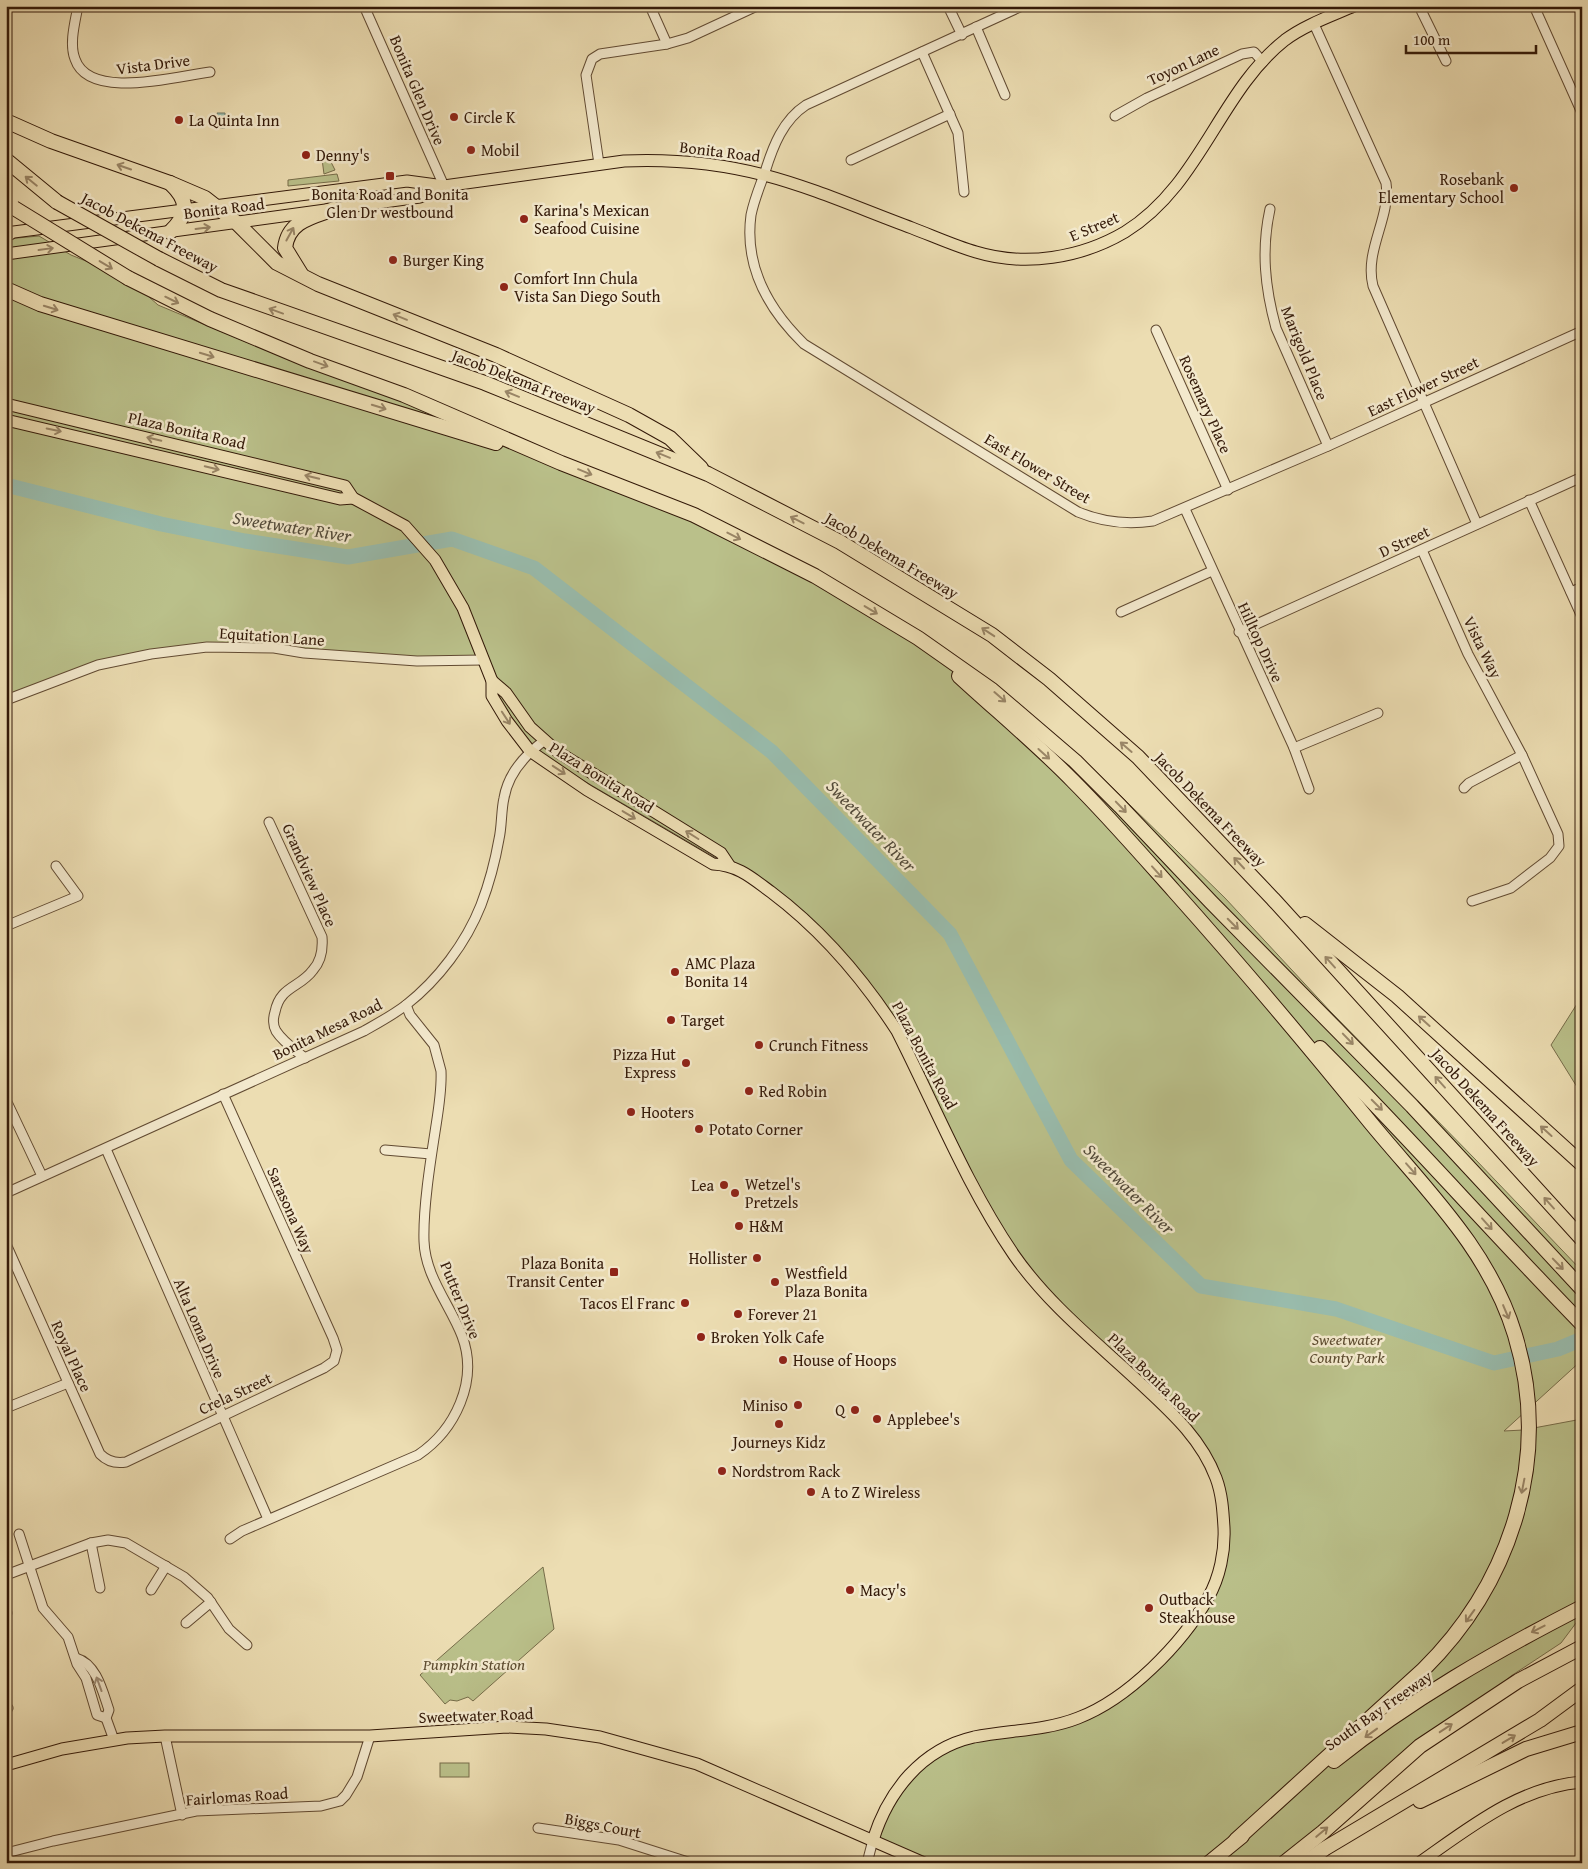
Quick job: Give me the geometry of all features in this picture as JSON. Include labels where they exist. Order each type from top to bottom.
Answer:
[{"type":"highway","points":[[6,122],[51,141],[170,183],[205,198],[237,223],[277,263],[303,276],[496,355],[629,415],[670,438],[708,474]]},
{"type":"highway","name":"Jacob Dekema Freeway","points":[[6,160],[56,202],[159,259],[221,290],[485,383],[708,474],[840,542],[992,635],[1050,679],[1138,758],[1273,899],[1582,1239]]},
{"type":"highway","points":[[170,183],[180,196],[185,209],[181,222],[170,232]]},
{"type":"highway","points":[[10,206],[128,278],[210,319],[310,360],[404,395],[562,463],[694,516],[815,576],[918,638],[992,690],[1088,774],[1412,1106],[1582,1289]]},
{"type":"highway","points":[[303,276],[285,248],[289,232],[300,222],[334,209]]},
{"type":"highway","points":[[6,288],[40,304],[562,463]]},
{"type":"highway","points":[[918,638],[1077,784],[1268,996],[1395,1123],[1520,1260],[1582,1324]]},
{"type":"highway","points":[[1273,899],[1397,996],[1582,1164]]},
{"type":"highway","points":[[1236,1840],[1423,1670],[1443,1650],[1477,1606],[1510,1539],[1524,1484],[1528,1437],[1528,1396],[1522,1362],[1510,1321],[1485,1268],[1439,1201],[1378,1132],[1268,996]]},
{"type":"highway","name":"South Bay Freeway","points":[[1209,1863],[1347,1751],[1405,1709],[1514,1642],[1582,1607]]},
{"type":"highway","points":[[1284,1863],[1323,1832],[1420,1746],[1518,1681],[1582,1647]]},
{"type":"highway","points":[[1305,1863],[1377,1817],[1540,1720],[1582,1689]]},
{"type":"highway","points":[[1377,1817],[1412,1805],[1526,1749],[1582,1732]]},
{"type":"main road","name":"E Street","points":[[764,175],[976,252],[1022,259],[1068,255],[1117,236],[1147,217],[1187,172],[1233,101],[1264,62],[1284,41],[1314,24],[1354,6]]},
{"type":"main road","name":"Bonita Road","points":[[7,233],[407,181],[444,186],[624,161],[710,164],[764,175]]},
{"type":"main road","name":"Bonita Road","points":[[6,254],[420,197],[444,186]]},
{"type":"main road","name":"Plaza Bonita Road","points":[[6,404],[345,486],[354,498],[393,518],[422,542],[463,608],[492,681],[492,696],[507,721],[530,751],[587,790],[713,864],[729,865]]},
{"type":"main road","name":"Plaza Bonita Road","points":[[6,420],[340,499],[354,498]]},
{"type":"main road","name":"Plaza Bonita Road","points":[[492,681],[506,693],[530,727],[558,752],[589,773],[721,853],[729,865],[795,910],[844,957],[880,1004],[897,1031],[987,1212],[1015,1256],[1038,1286],[1062,1311],[1184,1424],[1205,1455],[1216,1478],[1222,1500],[1224,1542],[1221,1563],[1209,1597],[1177,1640],[1158,1661],[1112,1702],[1078,1718],[1031,1730],[973,1738],[935,1753],[900,1784],[887,1804],[874,1840]]},
{"type":"main road","name":"Sweetwater Road","points":[[6,1765],[62,1749],[114,1740],[165,1736],[370,1736],[507,1727],[546,1729],[600,1737],[697,1764],[924,1863]]},
{"type":"main road","points":[[1419,1863],[1512,1802],[1545,1788],[1582,1782]]},
{"type":"street","name":"Vista Drive","points":[[78,6],[73,55],[78,67],[93,79],[119,85],[210,72]]},
{"type":"street","name":"Bonita Glen Drive","points":[[364,6],[444,186]]},
{"type":"street","points":[[650,6],[667,44]]},
{"type":"street","points":[[599,164],[586,75],[592,59],[600,54],[667,44],[688,38],[757,6]]},
{"type":"street","points":[[948,6],[962,35]]},
{"type":"street","name":"Bonita Road","points":[[764,175],[775,143],[794,113],[806,105],[1022,6]]},
{"type":"street","points":[[1419,6],[1446,61]]},
{"type":"street","points":[[1534,6],[1582,113]]},
{"type":"street","points":[[1314,24],[1386,182],[1386,207],[1372,257],[1372,281],[1477,524]]},
{"type":"street","points":[[976,27],[1005,95]]},
{"type":"street","points":[[922,52],[958,132],[964,192]]},
{"type":"street","name":"Toyon Lane","points":[[1114,116],[1147,98],[1242,54],[1254,52],[1264,62]]},
{"type":"street","points":[[851,160],[950,114]]},
{"type":"street","name":"East Flower Street","points":[[764,175],[757,192],[751,216],[750,247],[764,296],[785,326],[804,344],[1083,514],[1110,522],[1133,523],[1153,521],[1185,509],[1582,331]]},
{"type":"street","name":"Marigold Place","points":[[1270,209],[1264,269],[1272,315],[1328,446]]},
{"type":"street","name":"Rosemary Place","points":[[1156,330],[1228,490]]},
{"type":"street","name":"D Street","points":[[1239,632],[1582,477]]},
{"type":"street","points":[[1529,500],[1582,616]]},
{"type":"street","name":"Hilltop Drive","points":[[1185,509],[1239,632],[1294,748],[1309,789]]},
{"type":"street","name":"Vista Way","points":[[1422,550],[1468,654],[1522,755],[1558,834],[1559,846],[1550,858],[1511,888],[1472,901]]},
{"type":"street","points":[[1121,612],[1212,571]]},
{"type":"street","points":[[1571,592],[1582,587]]},
{"type":"street","name":"Equitation Lane","points":[[6,700],[98,665],[151,654],[208,647],[274,648],[304,653],[418,661],[483,660]]},
{"type":"street","points":[[1294,748],[1378,713]]},
{"type":"street","name":"Bonita Mesa Road","points":[[6,1193],[364,1031],[406,1005],[438,975],[466,936],[481,906],[491,874],[500,838],[504,797],[508,784],[530,751],[545,740]]},
{"type":"street","points":[[1464,788],[1468,783],[1522,755]]},
{"type":"street","name":"Grandview Place","points":[[269,822],[322,937],[322,949],[317,965],[310,974],[283,992],[274,1018],[275,1029],[282,1039],[305,1058]]},
{"type":"street","points":[[6,926],[78,896],[56,866]]},
{"type":"street","name":"Putter Drive","points":[[230,1539],[268,1519],[418,1455],[443,1433],[460,1405],[466,1374],[464,1346],[434,1281],[424,1242],[432,1154],[441,1091],[441,1071],[434,1045],[410,1015],[406,1005]]},
{"type":"street","name":"Sarasona Way","points":[[223,1094],[332,1338]]},
{"type":"street","points":[[6,1100],[42,1176]]},
{"type":"street","name":"Alta Loma Drive","points":[[106,1149],[268,1519]]},
{"type":"street","points":[[385,1150],[432,1154]]},
{"type":"street","name":"Royal Place","points":[[6,1244],[100,1454],[112,1462],[126,1462]]},
{"type":"street","name":"Crela Street","points":[[126,1462],[324,1368],[334,1361],[337,1350],[332,1338]]},
{"type":"street","points":[[6,1408],[68,1383]]},
{"type":"street","points":[[19,1534],[28,1568],[43,1608],[68,1637],[76,1658],[82,1660],[96,1674],[109,1710],[106,1718],[114,1740]]},
{"type":"street","points":[[6,1575],[91,1543],[108,1540],[126,1543],[184,1577],[211,1602],[229,1629],[246,1645]]},
{"type":"street","points":[[91,1543],[100,1588]]},
{"type":"street","points":[[152,1590],[166,1566]]},
{"type":"street","points":[[186,1623],[211,1602]]},
{"type":"street","points":[[165,1736],[182,1815]]},
{"type":"street","name":"Fairlomas Road","points":[[6,1854],[52,1841],[196,1811],[321,1806],[340,1801],[357,1777],[370,1736]]},
{"type":"street","name":"Biggs Court","points":[[538,1828],[619,1840],[690,1863]]},
{"type":"street","points":[[867,1863],[874,1840]]},
{"type":"green space","points":[[329,158],[335,170],[324,174],[322,159]]},
{"type":"green space","points":[[337,174],[339,181],[288,186],[288,180]]},
{"type":"green space","name":"Sweetwater County Park","points":[[39,236],[71,255],[128,278],[158,305],[306,367],[402,400],[693,514],[918,638],[1083,759],[1225,898],[1330,1011],[1582,1271],[1582,1360],[1504,1431],[1523,1430],[1582,1419],[1582,1615],[1561,1643],[1511,1676],[1406,1766],[1283,1863],[924,1863],[873,1840],[884,1809],[940,1751],[1095,1711],[1179,1637],[1216,1578],[1224,1512],[1199,1445],[1062,1312],[1006,1243],[901,1038],[864,982],[759,883],[567,771],[533,747],[505,708],[481,655],[417,661],[275,648],[150,652],[6,698],[6,239]]},
{"type":"green space","points":[[1582,996],[1582,1095],[1551,1045]]},
{"type":"green space","name":"Pumpkin Station","points":[[543,1567],[554,1629],[473,1701],[468,1697],[457,1701],[450,1700],[445,1704],[420,1675]]},
{"type":"green space","points":[[440,1763],[469,1763],[469,1777],[440,1777]]},
{"type":"shaded area","points":[[217,113],[225,113],[225,128],[219,128]]},
{"type":"waterway","name":"Sweetwater River","points":[[6,485],[161,524],[245,541],[348,557],[452,539],[534,568],[772,752],[950,934],[1071,1160],[1201,1286],[1336,1309],[1494,1363],[1558,1349],[1582,1339]]},
{"type":"place","name":"Circle K","points":[[454,117]]},
{"type":"place","name":"La Quinta Inn","points":[[179,120]]},
{"type":"place","name":"Mobil","points":[[471,150]]},
{"type":"place","name":"Denny's","points":[[306,155]]},
{"type":"place","name":"Bonita Road and Bonita Glen Dr westbound","points":[[390,176]]},
{"type":"place","name":"Rosebank Elementary School","points":[[1514,188]]},
{"type":"place","name":"Karina's Mexican Seafood Cuisine","points":[[524,219]]},
{"type":"place","name":"Burger King","points":[[393,260]]},
{"type":"place","name":"Comfort Inn Chula Vista San Diego South","points":[[504,287]]},
{"type":"place","name":"AMC Plaza Bonita 14","points":[[675,972]]},
{"type":"place","name":"Target","points":[[671,1020]]},
{"type":"place","name":"Crunch Fitness","points":[[759,1045]]},
{"type":"place","name":"Pizza Hut Express","points":[[686,1063]]},
{"type":"place","name":"Red Robin","points":[[749,1091]]},
{"type":"place","name":"Hooters","points":[[631,1112]]},
{"type":"place","name":"Potato Corner","points":[[699,1129]]},
{"type":"place","name":"Lea","points":[[724,1185]]},
{"type":"place","name":"Wetzel's Pretzels","points":[[735,1193]]},
{"type":"place","name":"H&M","points":[[739,1226]]},
{"type":"place","name":"Hollister","points":[[757,1258]]},
{"type":"place","name":"Plaza Bonita Transit Center","points":[[614,1272]]},
{"type":"place","name":"Westfield Plaza Bonita","points":[[775,1282]]},
{"type":"place","name":"Tacos El Franc","points":[[685,1303]]},
{"type":"place","name":"Forever 21","points":[[738,1314]]},
{"type":"place","name":"Broken Yolk Cafe","points":[[701,1337]]},
{"type":"place","name":"House of Hoops","points":[[783,1360]]},
{"type":"place","name":"Miniso","points":[[798,1405]]},
{"type":"place","name":"Q","points":[[855,1410]]},
{"type":"place","name":"Applebee's","points":[[877,1419]]},
{"type":"place","name":"Journeys Kidz","points":[[779,1424]]},
{"type":"place","name":"Nordstrom Rack","points":[[722,1471]]},
{"type":"place","name":"A to Z Wireless","points":[[811,1492]]},
{"type":"place","name":"Macy's","points":[[850,1590]]},
{"type":"place","name":"Outback Steakhouse","points":[[1149,1608]]}]
